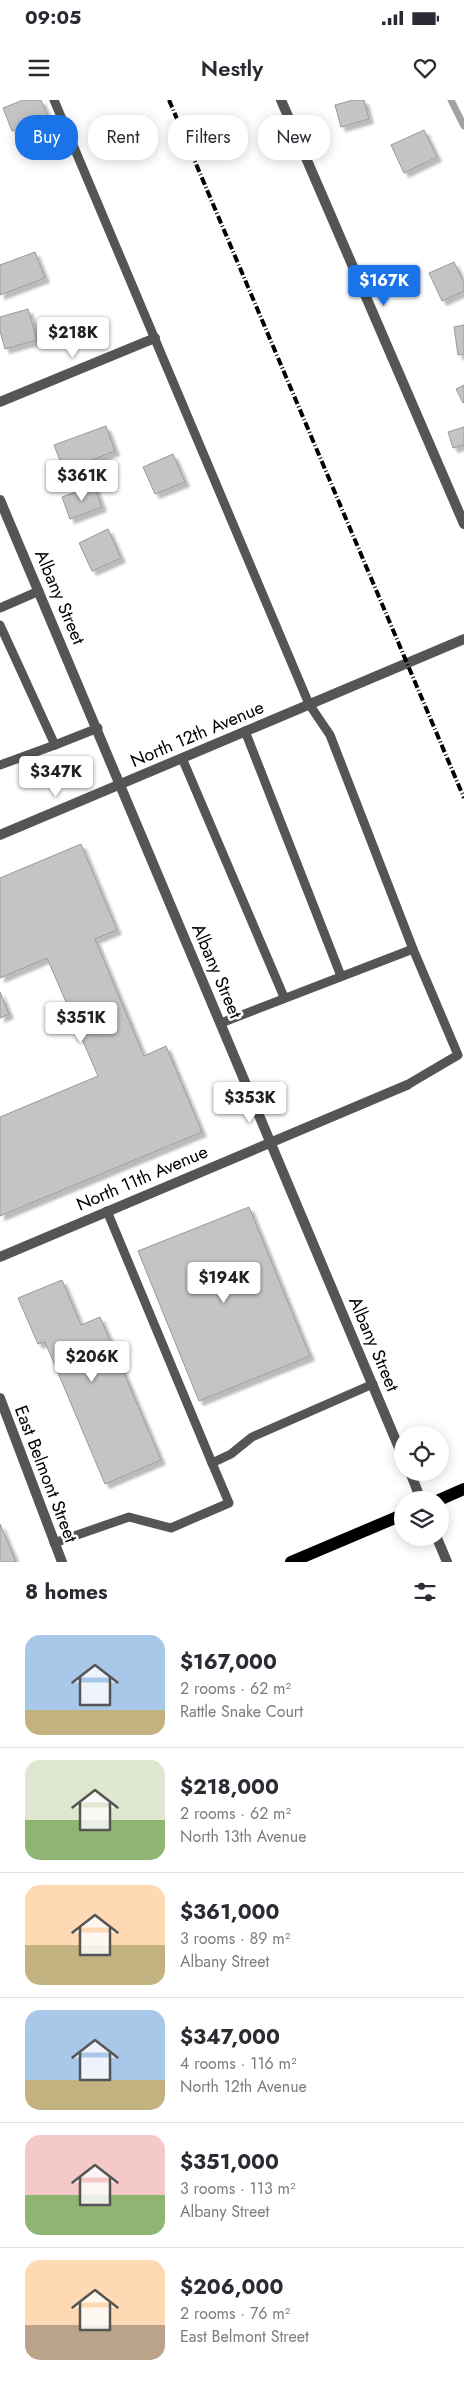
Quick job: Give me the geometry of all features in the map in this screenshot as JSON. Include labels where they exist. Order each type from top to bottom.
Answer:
[{"type":"main road","points":[[449,1495],[464,1489]]},
{"type":"main road","points":[[291,1562],[394,1519]]},
{"type":"street","points":[[281,100],[464,524]]},
{"type":"street","points":[[0,402],[155,338]]},
{"type":"street","name":"Albany Street","points":[[0,500],[122,784],[394,1435]]},
{"type":"street","name":"North 12th Avenue","points":[[0,835],[464,639]]},
{"type":"street","name":"North 11th Avenue","points":[[0,1256],[407,1085]]},
{"type":"street","name":"East Belmont Street","points":[[0,1398],[62,1562]]},
{"type":"street","points":[[441,1546],[448,1562]]},
{"type":"lane","points":[[54,100],[309,704],[330,735],[413,949],[458,1054],[407,1085]]},
{"type":"lane","points":[[0,608],[39,590]]},
{"type":"lane","points":[[0,625],[54,745]]},
{"type":"lane","points":[[0,765],[98,728]]},
{"type":"lane","points":[[245,731],[341,976]]},
{"type":"lane","points":[[182,758],[284,997]]},
{"type":"lane","points":[[221,1023],[284,997],[413,949]]},
{"type":"lane","points":[[54,1543],[129,1517],[171,1528],[229,1503],[107,1211]]},
{"type":"lane","points":[[212,1463],[230,1454],[252,1437],[373,1384]]},
{"type":"building","points":[[23,100],[41,100],[47,115],[15,115],[15,130],[12,131],[3,108]]},
{"type":"building","points":[[353,100],[364,100],[369,119],[341,127],[335,105]]},
{"type":"building","points":[[424,130],[437,157],[404,173],[391,145]]},
{"type":"building","points":[[35,252],[45,278],[0,295],[0,265]]},
{"type":"building","points":[[454,262],[464,283],[464,291],[442,301],[429,273]]},
{"type":"building","points":[[28,309],[37,340],[5,349],[0,331],[0,317]]},
{"type":"building","points":[[464,325],[464,354],[458,355],[454,327]]},
{"type":"building","points":[[464,385],[464,402],[463,403],[456,389]]},
{"type":"building","points":[[106,426],[115,451],[64,471],[54,445]]},
{"type":"building","points":[[464,427],[464,445],[453,448],[448,432]]},
{"type":"building","points":[[173,454],[185,482],[155,494],[143,467]]},
{"type":"building","points":[[94,485],[102,507],[70,519],[62,497]]},
{"type":"building","points":[[108,529],[121,558],[92,571],[79,543]]},
{"type":"building","points":[[81,844],[117,930],[95,939],[144,1056],[166,1046],[202,1132],[0,1216],[0,1117],[98,1076],[47,958],[0,978],[0,878]]},
{"type":"building","points":[[0,992],[9,1014],[0,1018]]},
{"type":"building","points":[[249,1207],[310,1356],[199,1401],[138,1251]]},
{"type":"building","points":[[62,1280],[81,1325],[100,1317],[161,1460],[105,1484],[45,1342],[38,1344],[18,1298]]},
{"type":"building","points":[[0,1524],[16,1562],[0,1562]]},
{"type":"waterway","points":[[451,100],[464,126]]},
{"type":"railway","points":[[169,100],[464,798]]}]
